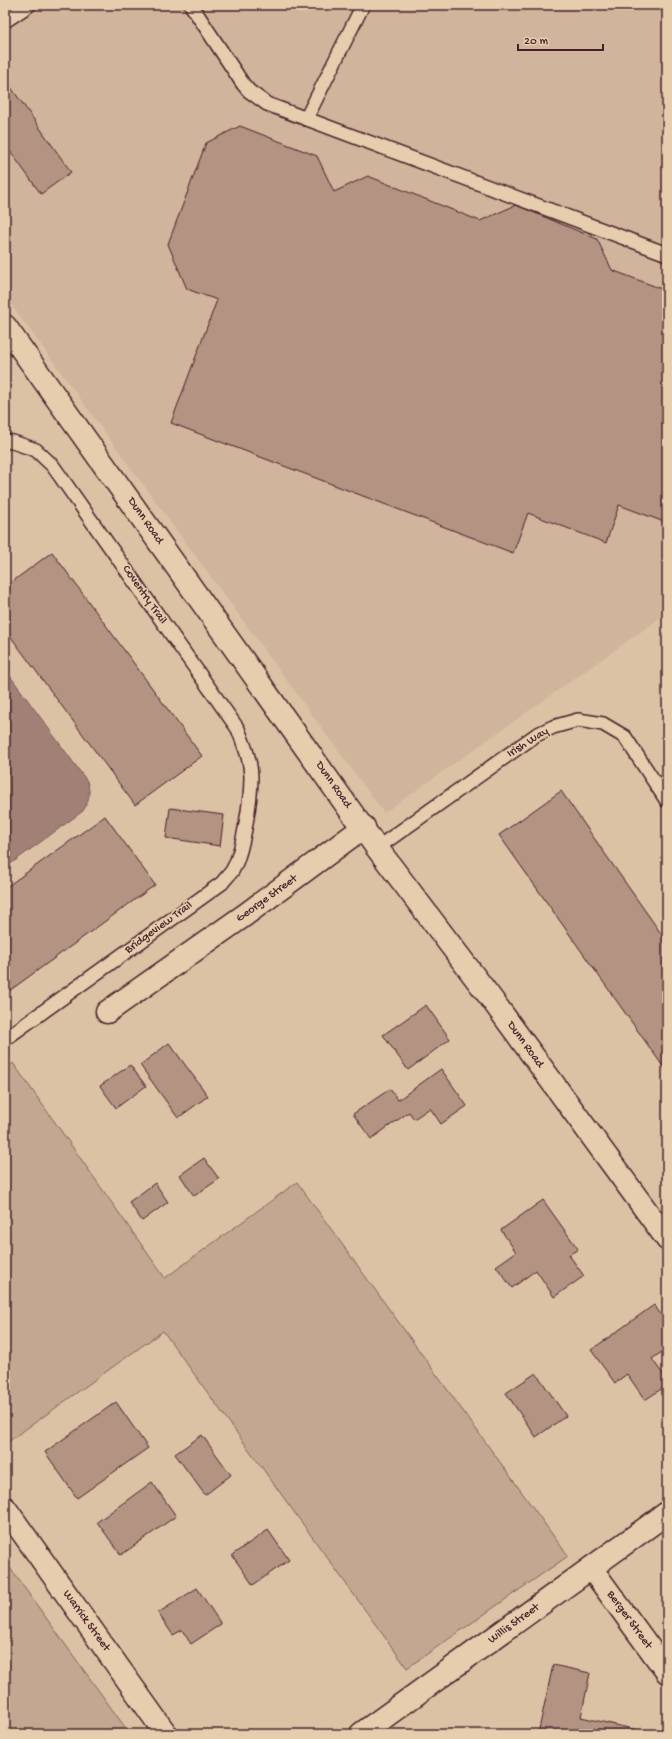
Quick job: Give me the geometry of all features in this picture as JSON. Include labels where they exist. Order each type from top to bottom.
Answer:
[{"type":"street","name":"Dunn Road","points":[[5,326],[364,827],[377,848],[490,997],[667,1240]]},
{"type":"street","name":"George Street","points":[[107,1012],[245,915],[364,827]]},
{"type":"street","name":"Warrick Street","points":[[5,1508],[166,1734]]},
{"type":"street","name":"Willis Street","points":[[361,1734],[667,1513]]},
{"type":"street","name":"Berger Street","points":[[591,1568],[667,1672]]},
{"type":"lane","points":[[5,21],[28,5]]},
{"type":"lane","points":[[191,5],[249,91],[267,104],[667,254]]},
{"type":"lane","points":[[306,119],[363,5]]},
{"type":"lane","name":"Coventry Trail","points":[[5,441],[13,442],[36,450],[53,466],[238,729],[248,753],[251,777]]},
{"type":"lane","name":"Irish Way","points":[[377,848],[536,735],[553,727],[578,720],[603,724],[624,737],[667,801]]},
{"type":"lane","name":"Bridgeview Trail","points":[[5,1039],[222,882],[232,871],[238,856],[247,813],[251,777]]},
{"type":"shaded area","points":[[5,5],[667,5],[667,613],[384,813],[5,296]]},
{"type":"shaded area","points":[[5,669],[87,781],[89,793],[88,800],[83,811],[5,868]]},
{"type":"shaded area","points":[[13,1063],[165,1278],[297,1182],[568,1556],[407,1668],[163,1331],[5,1444],[5,1069]]},
{"type":"shaded area","points":[[5,1561],[130,1734],[5,1734]]},
{"type":"building","points":[[5,79],[71,172],[41,194],[5,144]]},
{"type":"building","points":[[240,126],[317,156],[334,192],[368,176],[480,221],[516,205],[597,239],[612,270],[667,291],[667,523],[619,505],[606,543],[528,513],[513,553],[171,423],[217,300],[187,289],[168,244],[206,143]]},
{"type":"building","points":[[52,552],[202,756],[135,805],[5,629],[5,587]]},
{"type":"building","points":[[561,791],[667,942],[667,1072],[499,835]]},
{"type":"building","points":[[170,808],[224,815],[220,846],[166,838]]},
{"type":"building","points":[[105,816],[155,885],[5,994],[5,888]]},
{"type":"building","points":[[426,1005],[450,1039],[408,1070],[383,1035]]},
{"type":"building","points":[[169,1043],[208,1096],[178,1118],[140,1065]]},
{"type":"building","points":[[130,1065],[146,1086],[116,1108],[100,1086]]},
{"type":"building","points":[[441,1069],[467,1106],[441,1124],[430,1108],[414,1119],[409,1112],[371,1139],[353,1114],[390,1089],[398,1100]]},
{"type":"building","points":[[204,1158],[219,1179],[194,1196],[180,1175]]},
{"type":"building","points":[[155,1183],[168,1202],[142,1221],[129,1202]]},
{"type":"building","points":[[543,1200],[578,1249],[569,1255],[584,1276],[554,1297],[536,1270],[512,1288],[496,1266],[516,1252],[501,1230]]},
{"type":"building","points":[[654,1305],[667,1323],[667,1348],[652,1359],[667,1380],[667,1385],[645,1400],[627,1374],[615,1383],[591,1350]]},
{"type":"building","points":[[536,1373],[566,1416],[536,1437],[506,1393]]},
{"type":"building","points":[[116,1402],[148,1448],[77,1498],[45,1452]]},
{"type":"building","points":[[202,1435],[231,1475],[205,1495],[175,1454]]},
{"type":"building","points":[[152,1482],[176,1516],[121,1555],[97,1522]]},
{"type":"building","points":[[268,1530],[289,1560],[253,1585],[232,1555]]},
{"type":"building","points":[[197,1588],[221,1624],[191,1644],[182,1630],[173,1635],[158,1613]]},
{"type":"building","points":[[553,1665],[590,1673],[581,1717],[646,1732],[645,1734],[538,1734]]}]
